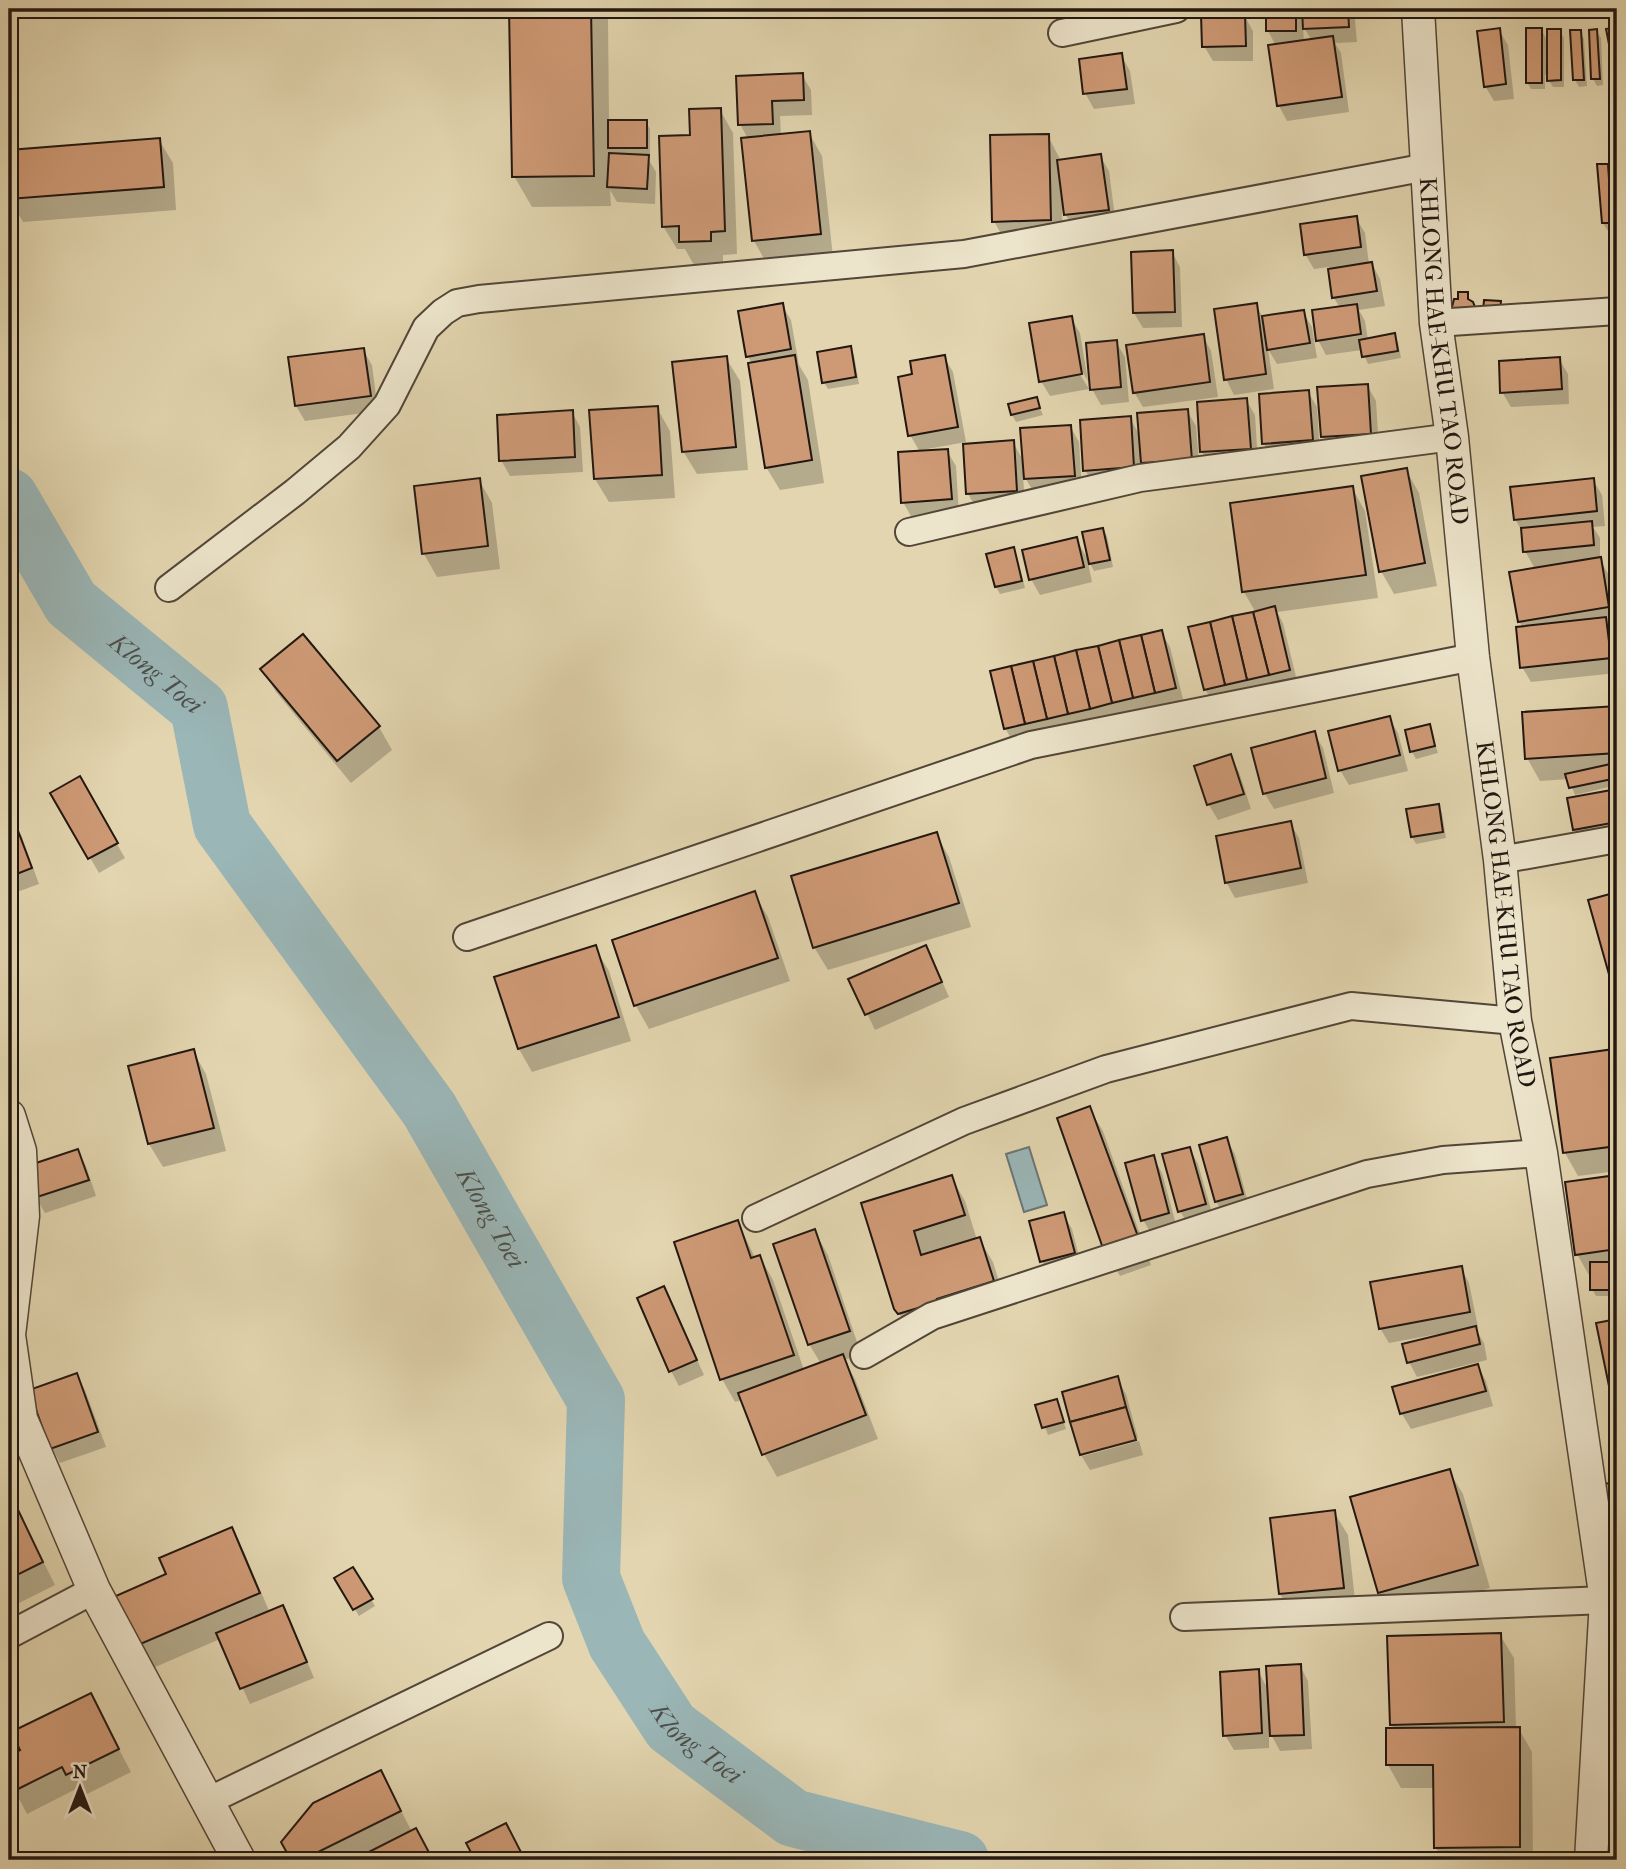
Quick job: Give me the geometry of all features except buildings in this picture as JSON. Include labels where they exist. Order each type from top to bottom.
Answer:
[{"type":"street","points":[[1062,33],[1176,9]]},
{"type":"street","name":"KHLONG HAE-KHU TAO ROAD","points":[[1418,9],[1436,323],[1452,437],[1473,657],[1500,860],[1515,1021],[1541,1153],[1606,1600],[1591,1860]]},
{"type":"street","points":[[169,588],[295,492],[349,447],[387,405],[426,328],[457,303],[964,254],[1427,167]]},
{"type":"street","points":[[1436,323],[1617,311]]},
{"type":"street","points":[[909,532],[1140,478],[1452,437]]},
{"type":"street","points":[[467,937],[1031,745],[1473,657]]},
{"type":"street","points":[[1500,860],[1617,838]]},
{"type":"street","points":[[756,1219],[964,1121],[1106,1069],[1352,1006],[1515,1021]]},
{"type":"street","points":[[9,1116],[20,1151],[9,1335],[21,1419],[94,1590],[239,1860]]},
{"type":"street","points":[[864,1356],[932,1316],[1367,1174],[1443,1160],[1541,1153]]},
{"type":"street","points":[[9,1635],[94,1590]]},
{"type":"street","points":[[1184,1618],[1606,1600]]},
{"type":"street","points":[[208,1801],[550,1636]]},
{"type":"water","points":[[1029,1147],[1047,1205],[1024,1212],[1006,1154]]},
{"type":"waterway","name":"Klong Toei","points":[[9,497],[71,603],[199,708],[222,825],[429,1109],[596,1400],[591,1578],[617,1644],[671,1727],[793,1818],[960,1860]]}]
